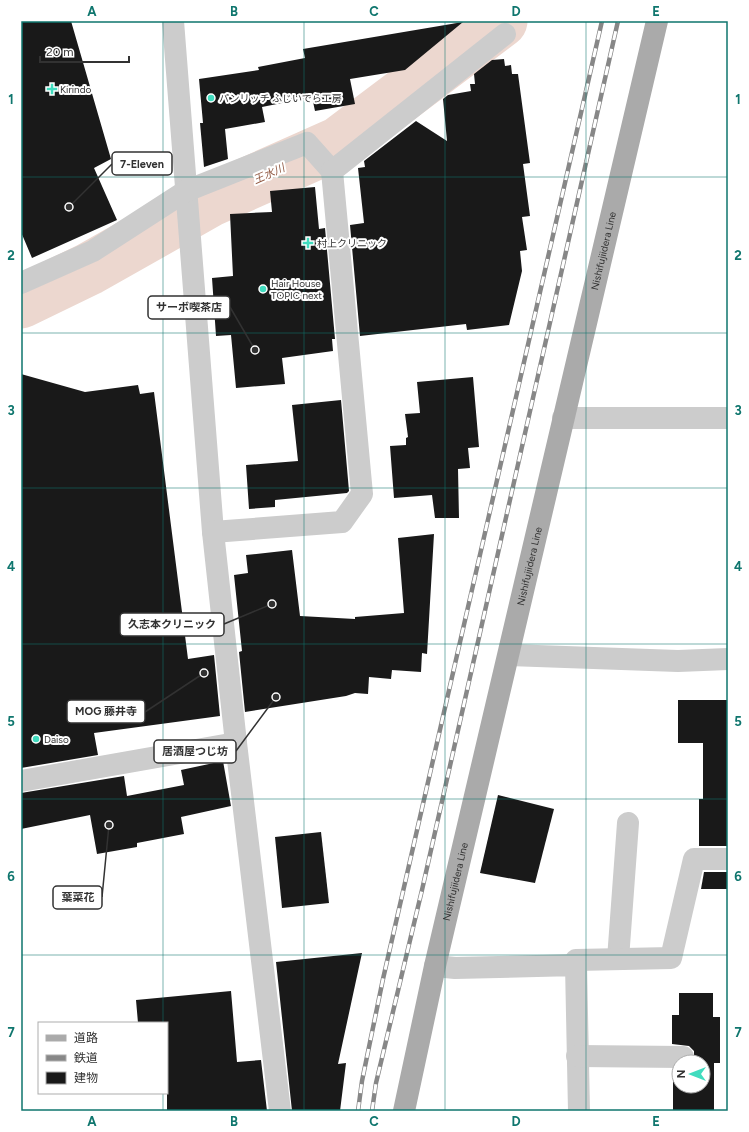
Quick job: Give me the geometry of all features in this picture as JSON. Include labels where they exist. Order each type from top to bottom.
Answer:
[{"type":"main road","name":"Nishifujiidera Line","points":[[404,1111],[435,966],[657,21]]},
{"type":"street","points":[[173,21],[213,532],[236,743],[280,1111]]},
{"type":"street","points":[[332,171],[505,34]]},
{"type":"street","points":[[21,283],[93,251],[186,191],[307,143],[332,171],[362,494],[342,522],[213,532]]},
{"type":"street","points":[[563,418],[728,418]]},
{"type":"street","points":[[509,655],[678,661],[728,659]]},
{"type":"street","points":[[21,781],[236,743]]},
{"type":"street","points":[[618,959],[628,823]]},
{"type":"street","points":[[579,1111],[576,960],[671,958],[694,859],[728,858]]},
{"type":"street","points":[[435,966],[455,968],[576,965]]},
{"type":"street","points":[[577,1056],[671,1057]]},
{"type":"building","points":[[21,21],[71,21],[111,159],[94,168],[117,220],[32,258],[21,232]]},
{"type":"building","points":[[463,22],[405,70],[350,79],[355,104],[315,111],[312,97],[262,107],[265,122],[225,129],[228,159],[204,167],[200,123],[203,123],[199,79],[259,70],[258,67],[305,58],[303,49]]},
{"type":"building","points":[[504,59],[505,66],[511,65],[512,74],[518,74],[530,163],[523,164],[530,216],[522,217],[527,250],[520,251],[522,271],[509,325],[467,330],[466,324],[360,336],[350,225],[364,223],[358,168],[365,167],[364,161],[416,121],[447,141],[443,99],[448,95],[471,91],[470,84],[475,84],[474,74],[492,60]]},
{"type":"building","points":[[315,187],[319,229],[325,228],[335,339],[332,339],[333,351],[282,358],[285,384],[236,388],[231,335],[216,336],[212,278],[233,276],[230,214],[272,212],[270,191]]},
{"type":"building","points":[[21,374],[85,392],[138,385],[140,394],[154,392],[188,659],[214,655],[220,716],[94,733],[98,755],[21,768]]},
{"type":"building","points":[[473,377],[479,447],[468,448],[470,468],[458,469],[459,518],[435,518],[432,495],[394,498],[390,446],[406,445],[406,438],[408,437],[405,414],[420,413],[417,382]]},
{"type":"building","points":[[341,400],[349,491],[347,493],[275,500],[275,507],[249,509],[246,465],[298,461],[292,405]]},
{"type":"building","points":[[434,534],[427,654],[422,653],[421,672],[392,670],[391,679],[369,677],[368,694],[355,693],[346,696],[245,712],[239,652],[242,651],[234,575],[248,573],[246,555],[292,550],[300,616],[355,619],[355,617],[404,613],[398,538]]},
{"type":"building","points":[[678,700],[728,700],[728,846],[699,846],[699,799],[703,799],[703,743],[678,743]]},
{"type":"building","points":[[223,761],[231,806],[181,817],[184,834],[137,843],[137,847],[97,854],[90,815],[21,829],[21,793],[124,776],[127,796],[184,785],[181,770]]},
{"type":"building","points":[[498,795],[554,809],[535,883],[480,873]]},
{"type":"building","points":[[321,832],[329,903],[282,908],[275,837]]},
{"type":"building","points":[[704,872],[728,872],[728,889],[701,889]]},
{"type":"building","points":[[362,953],[338,1064],[346,1063],[340,1111],[292,1111],[276,962]]},
{"type":"building","points":[[231,991],[237,1062],[261,1060],[267,1111],[167,1111],[168,1022],[138,1022],[136,1000]]},
{"type":"building","points":[[679,993],[713,993],[713,1017],[720,1017],[720,1063],[714,1063],[714,1111],[673,1111],[673,1094],[711,1094],[711,1054],[694,1054],[694,1051],[689,1046],[672,1044],[672,1015],[679,1015]]},
{"type":"waterway","name":"王水川","points":[[21,302],[89,269],[211,200],[339,143],[501,21]]},
{"type":"railway","points":[[358,1111],[362,1081],[383,979],[602,21]]},
{"type":"railway","points":[[372,1111],[376,1083],[422,890],[618,21]]},
{"type":"place","name":"Kirindo","points":[[52,89]]},
{"type":"place","name":"パンリッチ ふじいでら工房","points":[[211,98]]},
{"type":"place","name":"7-Eleven","points":[[69,207]]},
{"type":"place","name":"村上クリニック","points":[[308,243]]},
{"type":"place","name":"Hair House TOPIC next","points":[[263,289]]},
{"type":"place","name":"サーボ喫茶店","points":[[255,350]]},
{"type":"place","name":"久志本クリニック","points":[[272,604]]},
{"type":"place","name":"MOG 藤井寺","points":[[204,673]]},
{"type":"place","name":"居酒屋つじ坊","points":[[276,697]]},
{"type":"place","name":"Daiso","points":[[36,739]]},
{"type":"place","name":"葉菜花","points":[[109,825]]}]
